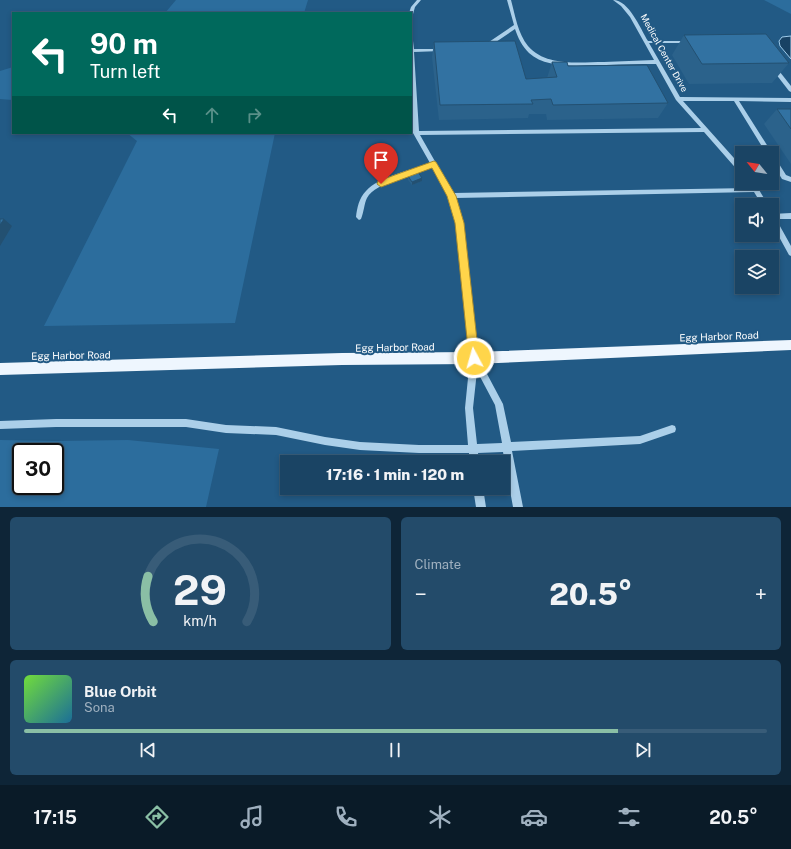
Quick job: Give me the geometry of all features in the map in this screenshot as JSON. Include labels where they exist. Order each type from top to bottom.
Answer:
[{"type":"main road","name":"Egg Harbor Road","points":[[0,368],[342,359],[474,358],[791,346]]},
{"type":"street","points":[[411,12],[413,7],[419,0]]},
{"type":"street","points":[[509,0],[523,45],[529,52],[538,57],[558,63],[568,64],[656,62]]},
{"type":"street","name":"Medical Center Drive","points":[[615,0],[628,11],[678,99],[735,163]]},
{"type":"street","points":[[481,50],[516,26]]},
{"type":"street","points":[[646,42],[693,42]]},
{"type":"street","points":[[412,51],[450,50]]},
{"type":"street","points":[[772,66],[791,90]]},
{"type":"street","points":[[412,67],[416,133],[452,196],[460,223],[474,358],[469,408],[473,455]]},
{"type":"street","points":[[678,99],[791,100]]},
{"type":"street","points":[[735,99],[765,146]]},
{"type":"street","points":[[416,133],[705,130]]},
{"type":"street","points":[[359,217],[364,197],[378,185],[434,164]]},
{"type":"street","points":[[779,169],[784,177],[791,180]]},
{"type":"street","points":[[452,196],[756,190],[761,198]]},
{"type":"street","points":[[779,217],[791,216]]},
{"type":"street","points":[[779,230],[791,253]]},
{"type":"street","points":[[474,358],[499,404],[518,507]]},
{"type":"street","points":[[0,425],[56,423],[186,424],[226,429],[276,431],[325,441],[360,446],[419,449],[472,449],[640,440],[672,429]]},
{"type":"street","points":[[479,495],[481,507]]},
{"type":"shaded area","points":[[176,0],[308,0],[304,12],[166,12]]},
{"type":"shaded area","points":[[764,0],[791,0],[791,14]]},
{"type":"shaded area","points":[[791,36],[791,59],[780,46],[779,41],[782,37]]},
{"type":"shaded area","points":[[12,67],[12,100],[0,99],[0,71]]},
{"type":"shaded area","points":[[128,134],[275,134],[235,323],[44,326],[137,141]]},
{"type":"shaded area","points":[[0,440],[128,440],[219,449],[206,507],[0,507]]},
{"type":"building","points":[[766,34],[789,63],[702,64],[684,35]]},
{"type":"building","points":[[515,41],[526,79],[557,77],[552,62],[567,62],[568,66],[647,65],[668,103],[553,105],[551,99],[531,100],[533,104],[440,105],[434,42]]},
{"type":"building","points":[[777,109],[791,109],[791,129]]},
{"type":"building","points":[[418,172],[422,178],[412,182],[408,176]]},
{"type":"building","points":[[0,219],[4,219],[0,225]]},
{"type":"route","points":[[381,184],[434,164],[452,196],[460,223],[474,358]]}]
